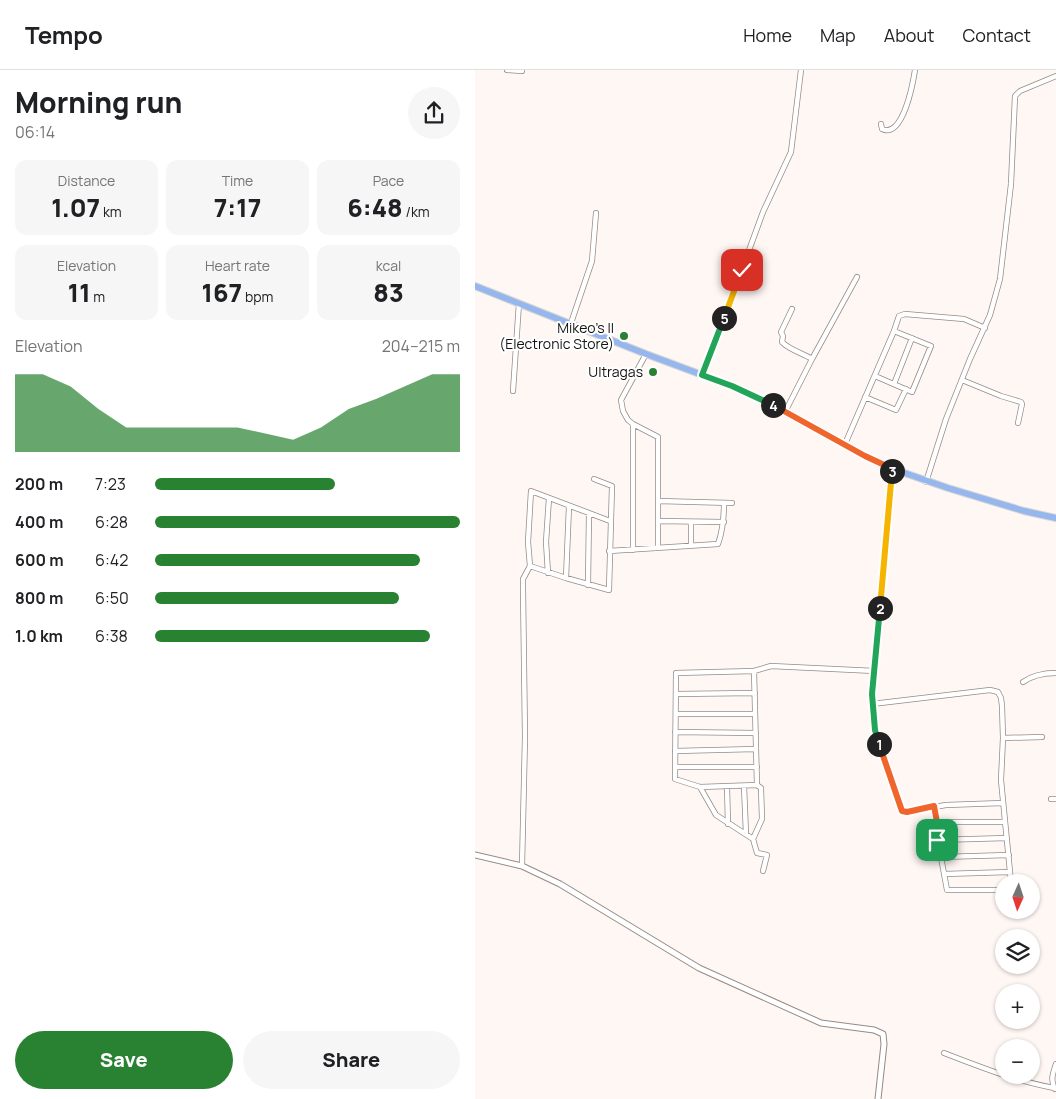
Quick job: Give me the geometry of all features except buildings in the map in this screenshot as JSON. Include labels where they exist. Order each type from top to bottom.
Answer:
[{"type":"main road","points":[[475,286],[732,386],[893,469],[926,482],[1025,511],[1056,518]]},
{"type":"street","points":[[507,70],[521,71]]},
{"type":"street","points":[[702,375],[763,212],[791,152],[801,70]]},
{"type":"street","points":[[881,124],[881,128],[887,131],[897,124],[908,102],[915,70]]},
{"type":"street","points":[[926,482],[945,419],[994,304],[1002,265],[1012,178],[1015,96],[1020,91],[1056,76]]},
{"type":"street","points":[[571,323],[592,261],[596,213]]},
{"type":"street","points":[[785,412],[857,278]]},
{"type":"street","points":[[513,391],[519,303]]},
{"type":"street","points":[[792,309],[781,332],[783,336],[782,342],[786,347],[812,359]]},
{"type":"street","points":[[845,444],[899,316],[905,314],[964,319],[985,328]]},
{"type":"street","points":[[875,376],[912,392],[931,346],[894,331]]},
{"type":"street","points":[[894,384],[912,338]]},
{"type":"street","points":[[646,354],[621,400],[623,412],[628,420],[658,436],[658,548]]},
{"type":"street","points":[[962,380],[1021,402],[1018,423]]},
{"type":"street","points":[[865,397],[896,410],[906,389]]},
{"type":"street","points":[[633,424],[633,550]]},
{"type":"street","points":[[893,469],[872,704],[875,730],[902,811],[907,812],[946,804],[1003,804]]},
{"type":"street","points":[[530,566],[609,590],[611,486],[594,479]]},
{"type":"street","points":[[522,866],[525,737],[523,578],[530,566],[528,542],[531,491],[610,521]]},
{"type":"street","points":[[548,573],[546,542],[549,498]]},
{"type":"street","points":[[658,501],[732,503]]},
{"type":"street","points":[[609,552],[718,544],[724,522],[724,503]]},
{"type":"street","points":[[566,578],[569,506]]},
{"type":"street","points":[[588,585],[589,513]]},
{"type":"street","points":[[659,522],[724,522]]},
{"type":"street","points":[[691,522],[691,545]]},
{"type":"street","points":[[757,785],[700,787],[675,779],[676,673],[754,671],[771,666],[875,671]]},
{"type":"street","points":[[754,671],[757,785],[761,788],[761,819],[753,839],[757,853],[767,855],[763,871]]},
{"type":"street","points":[[1023,682],[1040,674],[1056,673]]},
{"type":"street","points":[[872,704],[990,690],[998,692],[1001,698],[1003,738],[1001,780],[1010,872],[944,874]]},
{"type":"street","points":[[676,694],[755,693]]},
{"type":"street","points":[[676,714],[755,714]]},
{"type":"street","points":[[675,732],[756,732]]},
{"type":"street","points":[[1003,738],[1041,737]]},
{"type":"street","points":[[675,751],[756,750]]},
{"type":"street","points":[[675,767],[757,767]]},
{"type":"street","points":[[744,786],[746,834]]},
{"type":"street","points":[[700,787],[716,815],[753,839]]},
{"type":"street","points":[[727,787],[728,824]]},
{"type":"street","points":[[934,806],[937,822],[937,840],[947,890],[995,890]]},
{"type":"street","points":[[937,822],[1005,822]]},
{"type":"street","points":[[937,840],[1007,838]]},
{"type":"street","points":[[475,855],[522,866],[560,884],[699,968],[821,1022],[874,1030],[883,1034],[884,1044],[878,1099]]},
{"type":"street","points":[[941,856],[1009,855]]},
{"type":"street","points":[[944,1053],[993,1072],[1055,1089]]},
{"type":"street","points":[[1055,1089],[1051,1079],[1056,1064]]},
{"type":"place","name":"Mikeo's II (Electronic Store)","points":[[624,336]]},
{"type":"place","name":"Ultragas","points":[[653,372]]},
{"type":"route","points":[[742,270],[702,375],[758,398],[865,456],[893,469],[872,694],[875,730],[902,811],[907,812],[934,806],[937,822],[937,840]]}]
